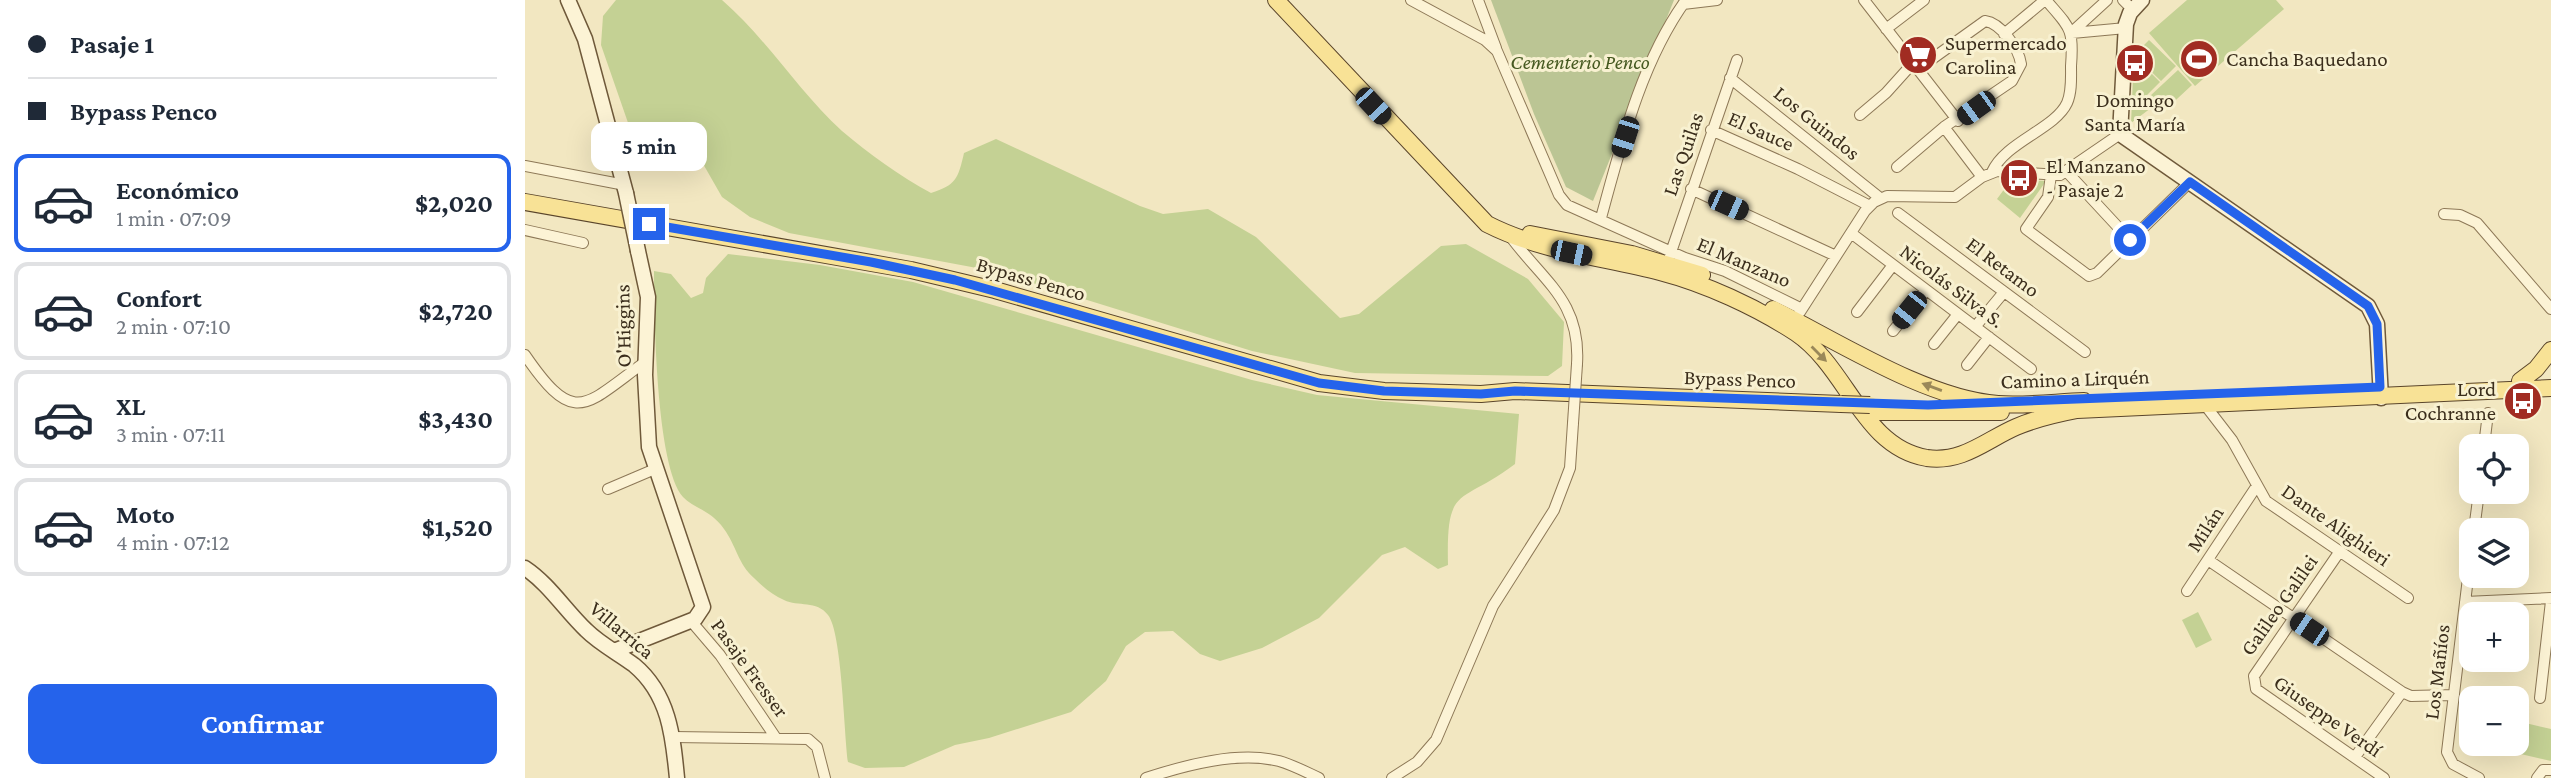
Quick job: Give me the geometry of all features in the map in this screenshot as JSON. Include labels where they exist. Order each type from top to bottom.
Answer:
[{"type":"main road","name":"Camino a Lirquén","points":[[1276,0],[1476,215],[1508,233],[1548,248],[1680,278],[1784,327],[1822,356],[1880,435],[1899,449],[1917,456],[1936,458],[1965,454],[2020,425],[2077,410],[2204,405],[2551,379]]},
{"type":"main road","name":"Bypass Penco","points":[[525,202],[922,272],[1319,383],[1364,390],[1481,394],[1509,398],[1871,408],[2077,410]]},
{"type":"main road","name":"Camino a Lirquén","points":[[1508,233],[1542,235],[1670,257],[1727,286],[1798,314],[1926,385],[1998,404],[2551,388]]},
{"type":"main road","points":[[2520,381],[2536,369],[2551,350]]},
{"type":"main road","name":"Bypass Penco","points":[[1871,408],[1998,404]]},
{"type":"street","name":"O'Higgins","points":[[568,0],[585,39],[625,189],[638,251],[647,297],[645,362],[648,436],[655,469],[703,600],[697,616]]},
{"type":"street","points":[[1478,0],[1561,199],[1571,208],[1601,218],[1670,257]]},
{"type":"street","points":[[1601,218],[1615,167],[1649,70],[1685,2],[1717,0]]},
{"type":"street","points":[[1864,0],[1958,121]]},
{"type":"street","points":[[1886,29],[1924,0]]},
{"type":"street","points":[[1880,198],[1897,195],[1955,197],[1992,172],[2004,155],[2066,105],[2069,95],[2072,33],[2045,0],[2004,34]]},
{"type":"street","points":[[2072,33],[2107,0]]},
{"type":"street","points":[[1417,1],[1485,40],[1497,51]]},
{"type":"street","points":[[2120,134],[2126,28],[2132,3]]},
{"type":"street","points":[[1860,115],[1915,66],[1982,22],[1993,22],[2019,54],[2019,72],[2012,82],[1944,128],[1897,167]]},
{"type":"street","points":[[2072,33],[2126,28]]},
{"type":"street","name":"Las Quilas","points":[[1670,257],[1737,60]]},
{"type":"street","name":"Los Guindos","points":[[1730,78],[1880,198]]},
{"type":"street","points":[[1944,128],[1982,177]]},
{"type":"street","name":"El Sauce","points":[[1711,130],[1798,169],[1870,206]]},
{"type":"street","points":[[1992,172],[2051,175],[2067,172],[2120,134]]},
{"type":"street","points":[[2120,134],[2368,306],[2377,324],[2381,392]]},
{"type":"street","points":[[525,166],[625,189]]},
{"type":"street","points":[[2067,172],[2130,240]]},
{"type":"street","points":[[2051,175],[2048,197],[2026,229],[2092,276],[2190,182]]},
{"type":"street","points":[[1691,189],[1836,256]]},
{"type":"street","name":"El Manzano","points":[[1798,314],[1870,206],[1880,198]]},
{"type":"street","name":"El Retamo","points":[[1898,213],[2085,352]]},
{"type":"street","points":[[2444,214],[2466,217],[2477,223],[2551,309]]},
{"type":"street","points":[[525,230],[583,243]]},
{"type":"street","points":[[1392,778],[1417,761],[1436,740],[1493,607],[1554,510],[1570,468],[1577,364],[1575,327],[1564,300],[1508,233]]},
{"type":"street","name":"Nicolás Silva S.","points":[[1851,233],[2031,369]]},
{"type":"street","points":[[1857,312],[1893,265]]},
{"type":"street","points":[[1893,331],[1926,290]]},
{"type":"street","points":[[1975,327],[2004,292]]},
{"type":"street","points":[[1934,344],[1958,314]]},
{"type":"street","points":[[1967,365],[1989,337]]},
{"type":"street","points":[[525,355],[557,396],[578,404],[593,399],[645,362]]},
{"type":"street","name":"Dante Alighieri","points":[[2204,405],[2238,449],[2256,487],[2266,501],[2408,598]]},
{"type":"street","points":[[2485,434],[2488,413]]},
{"type":"street","points":[[608,489],[655,469]]},
{"type":"street","name":"Milán","points":[[2187,591],[2256,487]]},
{"type":"street","name":"Galileo Galilei","points":[[2253,682],[2254,676],[2340,551]]},
{"type":"street","points":[[2208,560],[2402,692],[2415,696],[2453,695]]},
{"type":"street","name":"Villarrica","points":[[525,568],[540,580],[585,629],[638,669],[655,689],[673,737],[677,778]]},
{"type":"street","name":"Los Mañíos","points":[[2465,602],[2467,588]]},
{"type":"street","points":[[2465,602],[2551,600],[2540,698]]},
{"type":"street","points":[[614,651],[697,616]]},
{"type":"street","name":"Pasaje Fresser","points":[[697,616],[776,738]]},
{"type":"street","name":"Los Mañíos","points":[[2459,648],[2448,756],[2453,764],[2479,778]]},
{"type":"street","name":"Giuseppe Verdí","points":[[2253,682],[2256,689],[2384,778]]},
{"type":"street","points":[[2355,757],[2402,692]]},
{"type":"street","points":[[673,737],[805,738],[814,742],[825,778]]},
{"type":"street","points":[[1146,778],[1203,764],[1260,759],[1287,763],[1319,778]]},
{"type":"street","points":[[2537,778],[2543,770],[2551,770]]},
{"type":"green space","points":[[616,0],[722,0],[754,31],[811,100],[842,131],[885,164],[931,193],[955,180],[964,153],[996,139],[1140,206],[1163,214],[1208,209],[1256,237],[1340,318],[1359,314],[1441,246],[1466,244],[1528,279],[1564,322],[1562,366],[1548,376],[1355,373],[1252,351],[993,271],[789,233],[750,217],[722,197],[702,162],[670,149],[653,153],[634,140],[601,45],[603,16]]},
{"type":"green space","name":"Cementerio Penco","points":[[1491,0],[1674,0],[1593,201],[1566,187],[1534,114]]},
{"type":"green space","name":"Cancha Baquedano","points":[[2187,0],[2276,0],[2284,9],[2195,86],[2149,33]]},
{"type":"green space","points":[[2149,40],[2176,66],[2161,81],[2134,55]]},
{"type":"green space","points":[[2134,56],[2160,82],[2147,95],[2155,105],[2131,123]]},
{"type":"green space","points":[[2178,70],[2192,85],[2164,111],[2150,96]]},
{"type":"green space","points":[[2011,180],[2046,181],[2020,218],[1997,199]]},
{"type":"green space","points":[[728,254],[820,265],[913,282],[1252,380],[1317,395],[1519,414],[1515,464],[1460,499],[1454,508],[1448,539],[1448,565],[1438,569],[1405,547],[1382,555],[1319,618],[1262,648],[1220,661],[1200,654],[1173,631],[1145,632],[1126,646],[1106,681],[1071,712],[989,738],[955,745],[904,767],[865,768],[848,762],[839,662],[833,625],[828,615],[818,607],[780,598],[754,578],[744,567],[719,523],[683,497],[674,480],[667,455],[658,389],[654,271],[671,274],[691,298],[703,293],[706,278]]},
{"type":"green space","points":[[2198,612],[2212,640],[2196,648],[2182,620]]},
{"type":"green space","points":[[2529,724],[2551,729],[2551,761],[2529,756]]},
{"type":"place","name":"Supermercado Carolina","points":[[1918,55]]},
{"type":"place","name":"Cancha Baquedano","points":[[2199,59]]},
{"type":"place","name":"Domingo Santa María","points":[[2135,63]]},
{"type":"place","name":"El Manzano - Pasaje 2","points":[[2019,178]]},
{"type":"place","name":"Lord Cochranne","points":[[2523,401]]},
{"type":"route","points":[[649,224],[842,256],[955,280],[1280,374],[1364,390],[1481,394],[1515,391],[1928,405],[2380,387],[2377,324],[2372,310],[2359,298],[2190,182],[2130,240]]}]
